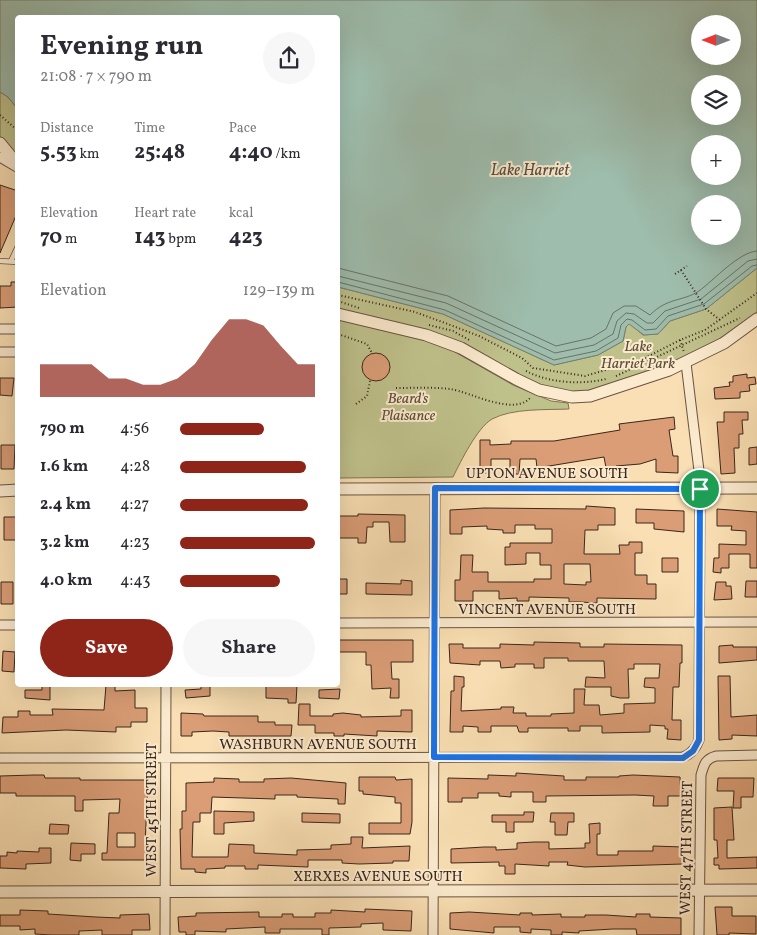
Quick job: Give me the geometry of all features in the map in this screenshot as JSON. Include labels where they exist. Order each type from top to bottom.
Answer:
[{"type":"street","points":[[0,143],[15,162]]},
{"type":"street","points":[[0,157],[15,164]]},
{"type":"street","points":[[340,314],[405,329],[442,341],[461,348],[536,388],[554,395],[572,397],[590,396],[640,380],[686,362],[724,343],[757,319]]},
{"type":"street","points":[[0,329],[15,329]]},
{"type":"street","points":[[0,352],[15,352]]},
{"type":"street","points":[[686,362],[700,489],[700,623]]},
{"type":"street","name":"UPTON AVENUE SOUTH","points":[[340,488],[757,488]]},
{"type":"street","points":[[433,935],[435,488]]},
{"type":"street","points":[[0,490],[15,490]]},
{"type":"street","name":"VINCENT AVENUE SOUTH","points":[[340,623],[757,622]]},
{"type":"street","name":"WASHBURN AVENUE SOUTH","points":[[0,758],[683,758],[693,751],[699,740],[700,623]]},
{"type":"street","points":[[0,625],[15,624]]},
{"type":"street","name":"WEST 45TH STREET","points":[[165,935],[166,687]]},
{"type":"street","name":"WEST 47TH STREET","points":[[700,935],[701,775],[705,762],[709,758],[716,756],[757,755]]},
{"type":"street","name":"XERXES AVENUE SOUTH","points":[[0,892],[757,890]]},
{"type":"lane","points":[[10,261],[15,252]]},
{"type":"lane","points":[[0,261],[15,262]]},
{"type":"path","points":[[0,115],[15,128]]},
{"type":"path","points":[[675,274],[687,266]]},
{"type":"path","points":[[682,270],[706,309],[720,320]]},
{"type":"path","points":[[340,296],[415,312],[479,336],[514,356],[522,358],[533,368],[574,375],[596,374],[643,359],[680,340],[705,330],[757,293]]},
{"type":"path","points":[[340,302],[362,309]]},
{"type":"path","points":[[522,370],[536,376],[576,383],[594,382],[611,378],[746,314]]},
{"type":"path","points":[[421,323],[453,331],[474,343]]},
{"type":"path","points":[[340,335],[367,344],[372,354]]},
{"type":"path","points":[[680,340],[681,345]]},
{"type":"path","points":[[356,404],[366,396],[370,381]]},
{"type":"path","points":[[396,388],[452,389],[496,404],[517,403],[529,399],[536,388]]},
{"type":"green space","points":[[0,92],[8,97],[15,106],[15,166],[0,157]]},
{"type":"green space","name":"Lake Harriet Park","points":[[757,268],[757,312],[719,339],[687,359],[588,392],[554,395],[470,353],[340,315],[340,288],[443,314],[554,365],[598,355],[623,341],[626,327],[629,323],[643,335],[658,334],[670,321],[706,309]]},
{"type":"green space","name":"Beard's Plaisance","points":[[340,319],[441,344],[513,385],[551,401],[568,403],[569,409],[520,411],[500,415],[492,419],[486,423],[475,437],[453,477],[340,478]]},
{"type":"water","name":"Lake Harriet","points":[[0,0],[757,0],[757,268],[706,309],[670,321],[658,334],[644,335],[629,324],[626,327],[623,341],[598,355],[554,365],[443,314],[340,288],[340,15],[15,15],[15,106],[8,97],[0,92]]},
{"type":"building","points":[[0,185],[15,190],[15,218],[0,253]]},
{"type":"building","points":[[11,282],[15,282],[15,307],[0,308],[0,286],[11,286]]},
{"type":"building","points":[[376,353],[386,357],[390,367],[386,377],[376,381],[366,377],[362,367],[366,357]]},
{"type":"building","points":[[747,374],[747,378],[755,377],[756,384],[749,385],[750,391],[740,392],[740,398],[715,399],[714,388],[730,386],[729,382],[733,382],[733,376]]},
{"type":"building","points":[[0,378],[14,378],[12,396],[0,395]]},
{"type":"building","points":[[724,412],[748,412],[748,420],[742,420],[743,434],[739,434],[739,448],[734,448],[735,473],[721,474],[717,422],[724,422]]},
{"type":"building","points":[[674,417],[675,429],[669,430],[673,456],[678,456],[678,473],[656,472],[656,459],[640,464],[616,466],[616,472],[607,473],[604,457],[537,468],[536,459],[520,459],[519,474],[510,474],[510,459],[491,459],[491,473],[480,473],[480,440],[490,440],[490,445],[511,444],[511,441],[554,441],[620,430],[619,424]]},
{"type":"building","points":[[1,445],[15,445],[14,469],[1,469]]},
{"type":"building","points":[[757,447],[757,464],[749,465],[749,448]]},
{"type":"building","points":[[586,506],[615,508],[615,525],[598,525],[598,530],[585,530],[584,554],[620,554],[619,545],[629,545],[629,542],[642,542],[642,553],[635,553],[635,575],[647,575],[647,584],[656,584],[656,599],[597,598],[597,603],[569,602],[569,598],[529,597],[529,601],[517,601],[517,598],[499,599],[499,591],[473,591],[473,601],[455,601],[455,580],[460,580],[461,555],[473,555],[472,572],[488,572],[488,582],[534,582],[534,579],[551,579],[551,565],[540,565],[540,553],[526,553],[526,564],[505,565],[505,547],[510,547],[510,543],[552,543],[552,529],[535,529],[535,525],[515,525],[515,533],[503,533],[503,530],[487,529],[487,526],[462,527],[462,534],[450,534],[450,510],[484,508],[586,509]],"holes":[[[564,564],[590,564],[591,582],[586,582],[586,585],[564,584]]]},
{"type":"building","points":[[636,509],[684,511],[684,532],[654,529],[654,523],[636,523]]},
{"type":"building","points":[[717,509],[757,512],[757,568],[750,568],[750,554],[729,554],[729,568],[721,568],[721,573],[713,572],[714,558],[719,558],[719,544],[746,545],[746,531],[731,530],[732,526],[717,526]]},
{"type":"building","points":[[358,514],[405,515],[405,542],[390,542],[389,522],[373,522],[373,527],[367,527],[366,543],[358,543],[358,538],[340,538],[340,516],[358,516]]},
{"type":"building","points":[[4,517],[15,517],[15,540],[4,540]]},
{"type":"building","points":[[662,558],[678,558],[678,572],[662,572]]},
{"type":"building","points":[[340,579],[347,579],[347,594],[340,594]]},
{"type":"building","points":[[401,580],[412,581],[412,595],[366,594],[366,583],[401,584]]},
{"type":"building","points":[[746,581],[757,581],[757,597],[745,597]]},
{"type":"building","points":[[1,582],[13,582],[13,604],[1,604]]},
{"type":"building","points":[[716,582],[726,582],[726,586],[731,586],[732,599],[714,600]]},
{"type":"building","points":[[340,640],[413,640],[413,662],[391,662],[392,679],[399,679],[399,698],[390,698],[391,688],[372,689],[371,665],[366,665],[366,652],[340,652]]},
{"type":"building","points":[[534,642],[580,643],[580,647],[604,647],[604,644],[682,645],[679,687],[673,687],[672,720],[681,720],[681,740],[667,739],[668,729],[665,729],[665,726],[650,725],[650,732],[602,733],[602,726],[580,726],[580,731],[568,731],[568,728],[528,728],[528,732],[519,732],[517,726],[491,726],[491,732],[478,732],[478,727],[463,726],[463,732],[450,732],[451,691],[454,691],[454,676],[464,677],[461,711],[514,707],[513,713],[526,713],[526,716],[551,716],[551,714],[574,713],[574,689],[585,689],[584,705],[599,705],[600,715],[624,713],[624,704],[655,703],[655,688],[644,687],[645,678],[659,678],[660,664],[634,664],[634,669],[628,669],[629,698],[620,698],[611,696],[611,687],[585,687],[586,677],[605,678],[604,661],[568,661],[568,658],[544,658],[544,668],[534,668],[534,664],[515,664],[515,667],[501,668],[500,661],[480,661],[480,665],[450,663],[449,644],[463,644],[463,648],[500,648],[500,644],[534,645]]},
{"type":"building","points":[[733,645],[733,647],[757,647],[757,660],[719,663],[719,646]]},
{"type":"building","points":[[3,651],[15,652],[14,672],[2,671]]},
{"type":"building","points":[[718,676],[730,676],[731,717],[757,715],[757,736],[732,735],[732,739],[719,740]]},
{"type":"building","points":[[42,687],[50,687],[50,700],[25,698],[25,690],[42,690]]},
{"type":"building","points":[[106,687],[115,687],[115,691],[135,690],[135,708],[147,708],[147,722],[131,722],[131,727],[116,727],[116,732],[66,730],[2,733],[3,717],[18,717],[18,711],[30,711],[30,715],[53,715],[52,709],[104,710]]},
{"type":"building","points":[[201,687],[210,687],[210,696],[186,698],[185,690],[201,689]]},
{"type":"building","points":[[266,687],[297,687],[296,703],[288,703],[288,699],[266,698]]},
{"type":"building","points":[[340,689],[339,699],[319,698],[319,690]]},
{"type":"building","points":[[299,704],[310,704],[310,716],[333,716],[333,714],[343,713],[361,715],[361,717],[401,716],[401,710],[412,710],[412,732],[377,731],[377,736],[344,734],[344,736],[334,736],[334,733],[315,733],[315,725],[298,725]]},
{"type":"building","points":[[181,713],[203,714],[204,716],[258,716],[258,722],[292,725],[291,736],[229,736],[229,732],[213,731],[192,732],[192,736],[181,736]]},
{"type":"building","points":[[516,773],[564,776],[564,780],[586,780],[586,777],[633,775],[680,777],[681,796],[668,796],[668,806],[653,806],[654,796],[635,795],[546,796],[546,802],[533,802],[533,792],[511,792],[511,797],[499,796],[499,793],[478,793],[478,798],[462,798],[462,802],[448,802],[448,778],[488,779],[488,775],[516,776]]},
{"type":"building","points":[[44,775],[45,778],[80,778],[80,780],[148,780],[145,846],[148,846],[148,860],[102,860],[102,853],[107,853],[109,813],[119,813],[120,799],[83,800],[83,811],[75,811],[75,796],[16,796],[16,793],[0,793],[0,776]],"holes":[[[117,833],[135,833],[135,847],[117,847]]]},
{"type":"building","points":[[359,777],[395,777],[396,780],[412,779],[412,822],[410,834],[369,834],[369,823],[401,823],[401,803],[395,803],[395,797],[363,794],[363,791],[359,791]]},
{"type":"building","points":[[214,778],[239,779],[239,782],[264,782],[264,779],[291,778],[346,783],[345,804],[338,804],[338,799],[297,797],[297,795],[275,795],[275,799],[212,797],[211,813],[200,813],[200,822],[193,822],[192,857],[228,857],[229,844],[254,845],[254,853],[297,855],[297,850],[331,849],[331,845],[351,844],[351,837],[363,837],[362,848],[410,846],[409,861],[359,864],[342,863],[342,860],[308,860],[308,867],[258,865],[258,869],[245,869],[245,866],[225,866],[225,868],[206,869],[206,873],[195,872],[195,869],[181,869],[180,829],[182,829],[182,811],[186,811],[186,783],[214,782]]},
{"type":"building","points":[[718,778],[754,778],[753,797],[741,797],[741,808],[733,808],[734,791],[717,791]]},
{"type":"building","points":[[732,807],[734,840],[727,840],[727,858],[757,857],[757,868],[719,869],[719,865],[714,865],[714,858],[718,858],[717,840],[714,840],[714,808]]},
{"type":"building","points":[[214,811],[254,812],[254,821],[224,823],[224,834],[214,834]]},
{"type":"building","points":[[524,812],[534,812],[533,822],[514,822],[514,832],[506,832],[506,822],[492,822],[492,815],[524,815]]},
{"type":"building","points":[[302,813],[340,814],[340,823],[302,822]]},
{"type":"building","points":[[551,813],[574,813],[574,822],[568,822],[567,835],[555,835],[555,822],[550,822]]},
{"type":"building","points":[[600,823],[600,834],[597,834],[597,855],[618,855],[618,851],[653,851],[653,846],[683,847],[683,864],[585,867],[567,865],[568,862],[549,862],[549,866],[515,864],[515,874],[505,874],[505,866],[499,866],[499,862],[451,863],[451,849],[496,847],[496,850],[517,849],[517,843],[534,842],[549,842],[549,849],[585,848],[585,843],[590,843],[589,824]]},
{"type":"building","points":[[50,824],[69,825],[68,834],[49,834]]},
{"type":"building","points":[[71,843],[95,844],[95,854],[81,854],[81,861],[70,860]]},
{"type":"building","points":[[39,848],[51,848],[51,863],[26,864],[26,869],[0,868],[0,856],[7,856],[7,852],[39,852]]},
{"type":"building","points":[[715,907],[732,907],[732,916],[756,916],[756,934],[729,933],[729,935],[717,935]]},
{"type":"building","points":[[365,909],[412,911],[411,931],[383,930],[383,923],[361,924],[361,927],[329,928],[329,935],[322,935],[322,929],[280,929],[280,933],[265,933],[265,927],[226,929],[226,932],[195,931],[195,935],[186,935],[186,932],[179,932],[178,917],[196,916],[196,913],[259,912],[259,917],[282,917],[282,914],[293,914],[293,917],[315,917],[315,913],[331,913],[331,910],[365,912]]},
{"type":"building","points":[[20,910],[48,911],[48,914],[120,918],[120,915],[149,914],[150,930],[132,930],[132,935],[102,935],[102,930],[79,931],[79,935],[52,935],[35,934],[35,929],[20,930],[20,926],[0,926],[0,915],[20,915]]},
{"type":"building","points":[[469,912],[520,915],[520,913],[532,913],[532,915],[561,914],[561,917],[606,915],[636,917],[636,914],[650,914],[650,917],[681,918],[681,935],[637,935],[636,929],[579,931],[579,933],[562,932],[562,935],[551,935],[551,930],[531,929],[531,933],[520,932],[520,927],[494,927],[494,933],[450,929],[450,913]]},
{"type":"route","points":[[435,488],[700,489],[699,740],[693,751],[683,758],[434,757],[435,488]]}]
